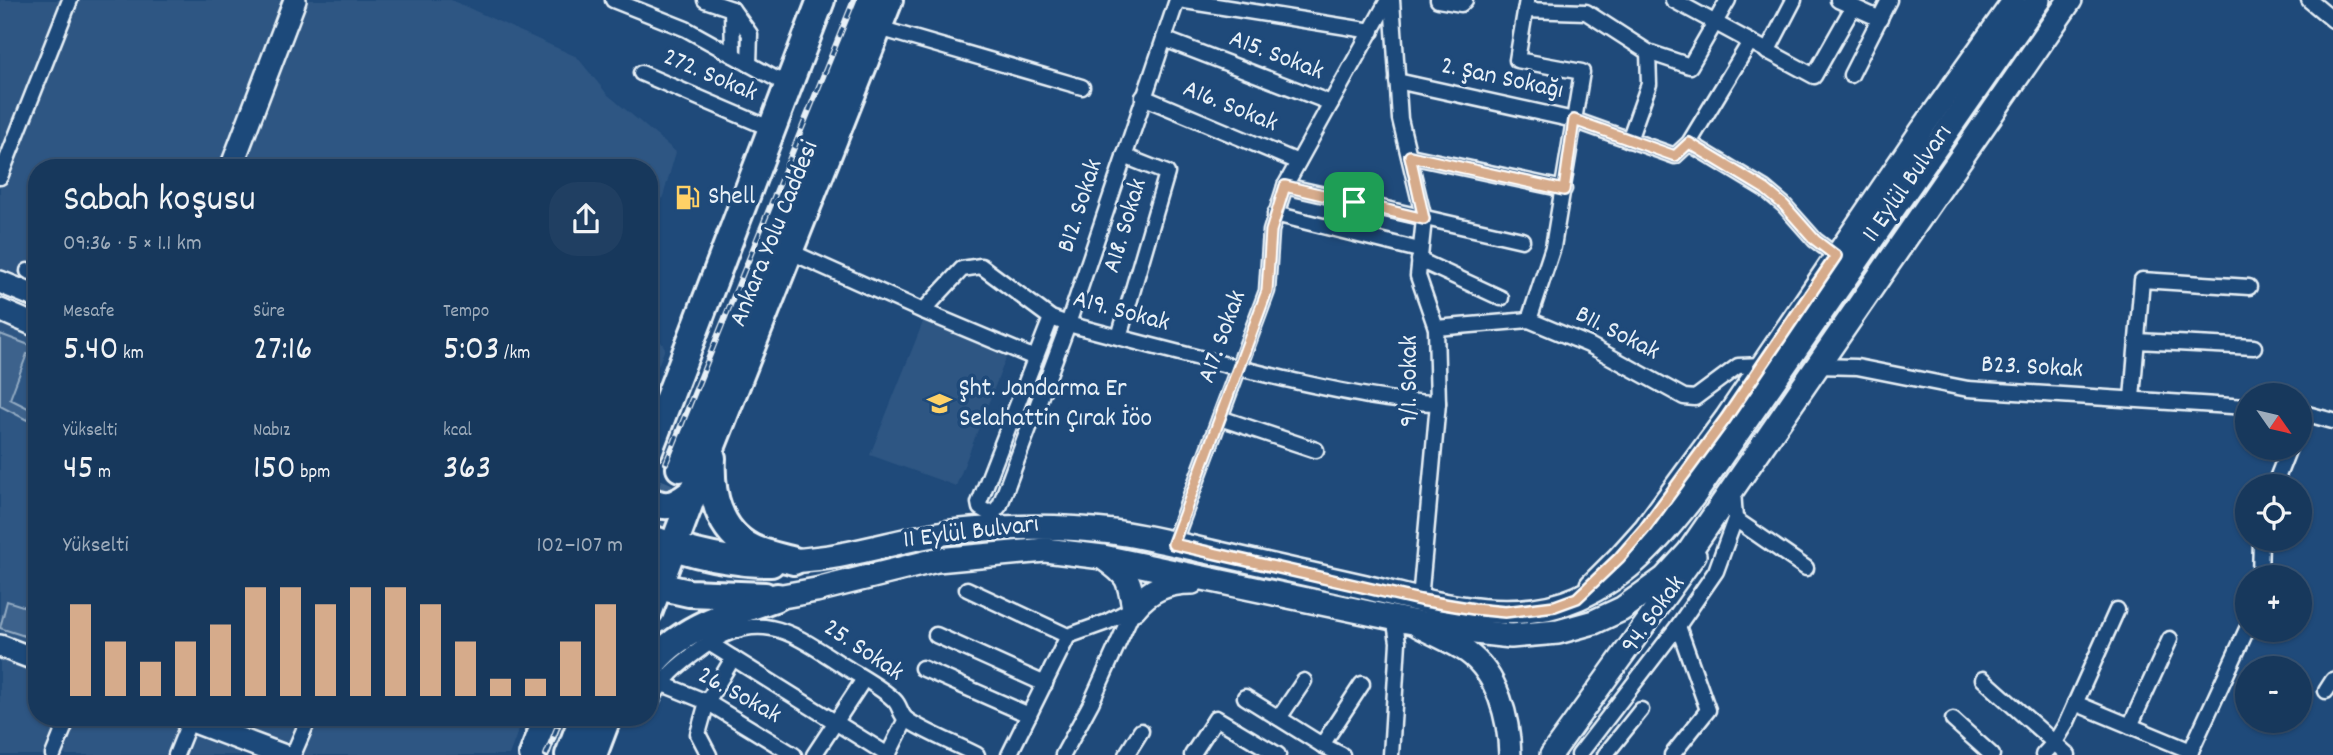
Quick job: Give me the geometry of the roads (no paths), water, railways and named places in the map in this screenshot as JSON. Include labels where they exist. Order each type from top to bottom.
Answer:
[{"type":"highway","points":[[658,384],[809,0]]},
{"type":"highway","name":"Ankara Yolu Caddesi","points":[[658,426],[821,0]]},
{"type":"highway","name":"Ankara Yolu Caddesi","points":[[680,468],[870,0]]},
{"type":"highway","points":[[658,566],[662,548],[694,491],[889,0]]},
{"type":"highway","points":[[712,446],[711,482],[725,524],[738,538],[753,548],[794,561]]},
{"type":"highway","points":[[658,504],[680,503],[694,491]]},
{"type":"highway","points":[[662,548],[769,564],[794,561]]},
{"type":"highway","points":[[658,585],[689,593],[777,597]]},
{"type":"highway","points":[[658,656],[684,636],[713,620],[777,597]]},
{"type":"highway","points":[[515,755],[526,726]]},
{"type":"highway","points":[[533,755],[544,726]]},
{"type":"highway","points":[[569,755],[600,729]]},
{"type":"main road","points":[[233,159],[295,0]]},
{"type":"main road","points":[[248,159],[308,0]]},
{"type":"main road","points":[[1577,598],[1619,558],[1645,528],[1763,365],[1922,129],[2014,0]]},
{"type":"main road","name":"11 Eylül Bulvarı","points":[[794,561],[844,555],[903,541],[970,530],[1056,527],[1115,532],[1420,600],[1474,609],[1505,612],[1555,606],[1577,598],[1608,583],[1662,536],[1711,471],[2038,0]]},
{"type":"main road","name":"11 Eylül Bulvarı","points":[[777,597],[937,560],[1045,550],[1103,557],[1466,631],[1511,636],[1558,632],[1594,622],[1622,609],[1665,578],[1724,519],[1733,489],[2070,0]]},
{"type":"main road","points":[[0,282],[28,293]]},
{"type":"main road","points":[[0,310],[28,322]]},
{"type":"main road","points":[[1551,755],[1724,519]]},
{"type":"main road","points":[[1103,557],[1124,573],[1130,585],[1134,608]]},
{"type":"main road","points":[[1134,608],[1145,595],[1174,582],[1212,581]]},
{"type":"main road","points":[[1400,619],[1468,653],[1484,669],[1500,697],[1510,739],[1510,755]]},
{"type":"main road","points":[[0,646],[28,653]]},
{"type":"main road","points":[[205,726],[282,755]]},
{"type":"street","points":[[0,177],[70,0]]},
{"type":"street","points":[[613,0],[686,29],[778,80]]},
{"type":"street","points":[[705,0],[732,9],[750,34],[749,64]]},
{"type":"street","points":[[1178,0],[1371,31]]},
{"type":"street","name":"B12. Sokak","points":[[1035,358],[979,503],[987,512],[995,511],[1000,505],[1068,324],[1178,0]]},
{"type":"street","name":"A17. Sokak","points":[[1173,544],[1267,291],[1271,231],[1285,186],[1390,0]]},
{"type":"street","name":"9/1. Sokak","points":[[1390,0],[1400,119],[1424,219],[1418,276],[1436,328],[1438,403],[1420,600]]},
{"type":"street","points":[[1438,0],[1461,4],[1465,0]]},
{"type":"street","points":[[1673,0],[1814,76],[1853,7]]},
{"type":"street","points":[[1530,320],[1553,247],[1581,72],[1517,60],[1526,5],[1586,12],[1648,52],[1690,66],[1728,0]]},
{"type":"street","points":[[1767,52],[1794,0]]},
{"type":"street","points":[[1838,0],[1880,19]]},
{"type":"street","points":[[1851,75],[1889,0]]},
{"type":"street","points":[[2309,0],[2333,20]]},
{"type":"street","points":[[732,9],[733,55]]},
{"type":"street","points":[[879,28],[1082,87]]},
{"type":"street","name":"A15. Sokak","points":[[1164,39],[1331,103]]},
{"type":"street","points":[[1749,43],[1689,143],[1765,189],[1784,205],[1815,240],[1836,256]]},
{"type":"street","points":[[1629,140],[1649,84],[1648,52]]},
{"type":"street","name":"272. Sokak","points":[[641,73],[760,124]]},
{"type":"street","name":"2. Şan Sokağı","points":[[1397,81],[1574,120],[1675,156],[1689,143]]},
{"type":"street","name":"A16. Sokak","points":[[1143,97],[1298,162]]},
{"type":"street","name":"A18. Sokak","points":[[1119,337],[1167,173],[1124,156]]},
{"type":"street","points":[[1410,156],[1564,190]]},
{"type":"street","points":[[1285,186],[1522,240]]},
{"type":"street","points":[[1275,214],[1419,255],[1501,299]]},
{"type":"street","points":[[791,252],[1035,358],[1051,318]]},
{"type":"street","name":"A19. Sokak","points":[[923,310],[962,269],[981,266],[1051,318],[1068,324],[1335,390],[1402,402],[1438,403]]},
{"type":"street","points":[[2132,398],[2142,280],[2249,286]]},
{"type":"street","name":"B11. Sokak","points":[[1436,328],[1530,320],[1589,345],[1684,397],[1695,397],[1738,366],[1763,365]]},
{"type":"street","points":[[2137,341],[2254,347]]},
{"type":"street","name":"B23. Sokak","points":[[1816,366],[1857,367],[1968,389],[2235,406]]},
{"type":"street","points":[[2312,417],[2333,421]]},
{"type":"street","points":[[1220,418],[1316,450]]},
{"type":"street","points":[[1724,519],[1806,568]]},
{"type":"street","name":"94. Sokak","points":[[1579,755],[1678,626],[1716,571],[1724,519]]},
{"type":"street","points":[[967,589],[1068,636]]},
{"type":"street","points":[[1009,755],[1068,636],[1107,622],[1134,608]]},
{"type":"street","points":[[1063,755],[1091,703],[1134,608]]},
{"type":"street","points":[[2043,755],[2055,742],[2075,703],[2117,610]]},
{"type":"street","points":[[1391,755],[1400,619]]},
{"type":"street","points":[[1672,755],[1709,710],[1678,626]]},
{"type":"street","name":"25. Sokak","points":[[658,674],[686,660],[709,643],[751,627],[774,627],[791,632],[896,701],[906,719],[977,755]]},
{"type":"street","points":[[936,635],[1045,684]]},
{"type":"street","points":[[2130,726],[2170,639]]},
{"type":"street","points":[[2075,703],[2190,753],[2241,642]]},
{"type":"street","points":[[709,643],[888,755],[906,719]]},
{"type":"street","points":[[709,755],[698,734],[707,702],[733,658]]},
{"type":"street","points":[[922,668],[1029,715]]},
{"type":"street","name":"26. Sokak","points":[[658,678],[707,702],[794,755]]},
{"type":"street","points":[[814,755],[864,679]]},
{"type":"street","points":[[1983,679],[2068,755]]},
{"type":"street","points":[[1279,718],[1304,681]]},
{"type":"street","points":[[1322,745],[1362,684]]},
{"type":"street","points":[[1245,697],[1342,755]]},
{"type":"street","points":[[1605,755],[1641,710]]},
{"type":"street","points":[[1192,755],[1216,718],[1278,755]]},
{"type":"street","points":[[1953,720],[1992,755]]},
{"type":"street","points":[[53,755],[65,726]]},
{"type":"street","points":[[176,755],[185,726]]},
{"type":"street","points":[[293,755],[306,726]]},
{"type":"street","points":[[1126,755],[1141,731]]},
{"type":"tunnel","points":[[658,523],[680,468]]},
{"type":"railway","points":[[666,463],[854,0]]},
{"type":"railway","points":[[546,755],[558,726]]},
{"type":"place","name":"Shell","points":[[688,197]]},
{"type":"place","name":"Şht. Jandarma Er Selahattin Çırak İöo","points":[[939,404]]}]
